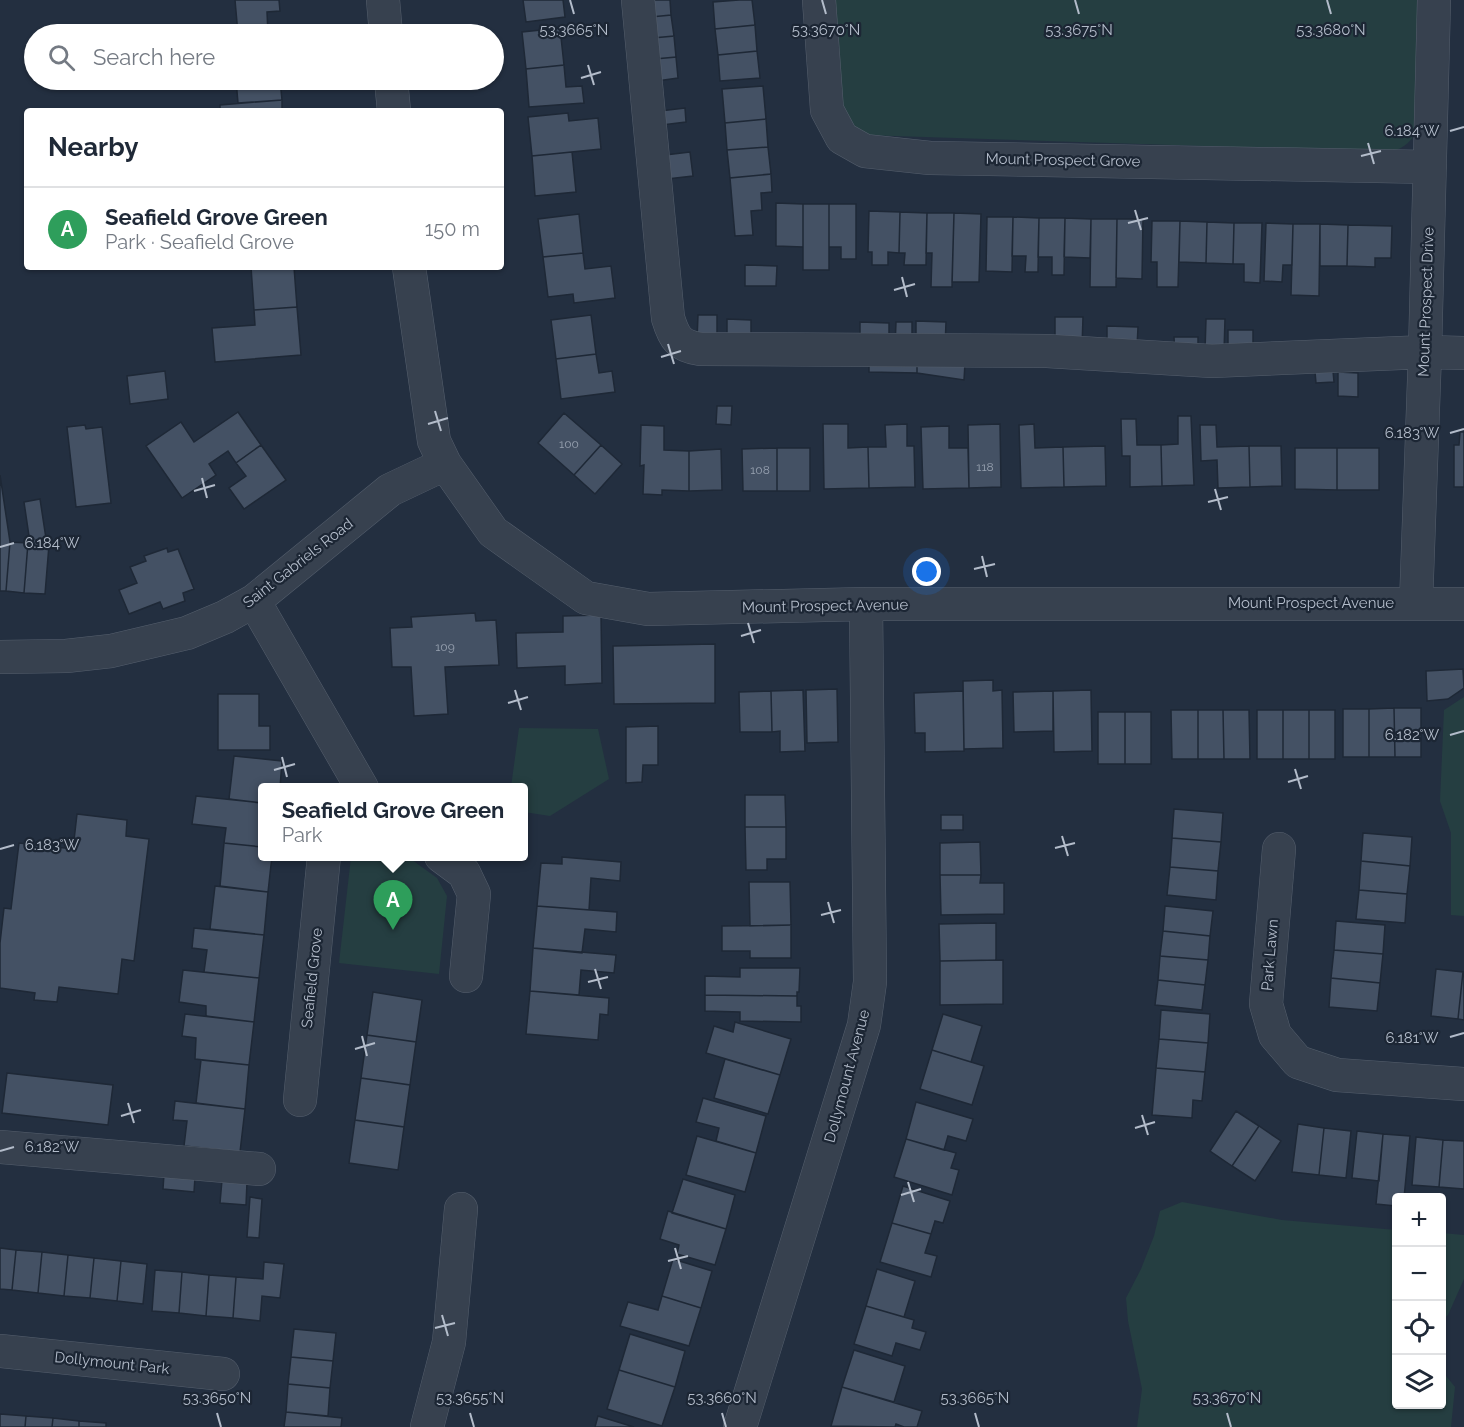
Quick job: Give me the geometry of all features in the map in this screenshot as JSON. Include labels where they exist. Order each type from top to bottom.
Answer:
[{"type":"street","points":[[383,0],[385,24]]},
{"type":"street","points":[[638,0],[668,318],[672,333],[686,347],[1047,351],[1212,361],[1425,352],[1464,353]]},
{"type":"street","name":"Mount Prospect Grove","points":[[819,0],[827,110],[842,138],[865,151],[930,158],[1430,167]]},
{"type":"street","name":"Mount Prospect Drive","points":[[1416,604],[1434,0]]},
{"type":"street","points":[[392,90],[394,108]]},
{"type":"street","name":"Mount Prospect Avenue","points":[[409,270],[434,441],[445,464],[494,532],[586,598],[648,609],[866,604],[1464,604]]},
{"type":"street","name":"Saint Gabriels Road","points":[[0,657],[66,656],[111,651],[187,633],[225,617],[254,601],[390,490],[445,464]]},
{"type":"street","points":[[254,601],[359,783]]},
{"type":"street","name":"Dollymount Avenue","points":[[740,1427],[864,1025],[870,982],[866,604]]},
{"type":"street","name":"Park Lawn","points":[[1279,849],[1266,1004],[1275,1035],[1298,1062],[1337,1075],[1464,1084]]},
{"type":"street","name":"Seafield Grove","points":[[300,1100],[324,861]]},
{"type":"street","points":[[448,861],[464,873],[474,894],[466,976]]},
{"type":"street","points":[[0,1147],[259,1169]]},
{"type":"street","points":[[426,1427],[448,1342],[461,1209]]},
{"type":"street","name":"Dollymount Park","points":[[0,1351],[223,1374]]},
{"type":"green space","points":[[829,0],[1419,0],[1414,136],[1400,148],[1383,152],[863,135],[845,121]]},
{"type":"green space","points":[[1464,697],[1464,916],[1451,915],[1451,833],[1440,801],[1444,710]]},
{"type":"green space","points":[[519,728],[598,729],[609,779],[550,816],[528,813],[528,783],[512,783]]},
{"type":"green space","points":[[351,861],[414,861],[437,878],[447,896],[439,974],[339,963]]},
{"type":"green space","points":[[1182,1202],[1282,1220],[1392,1230],[1392,1409],[1446,1409],[1446,1376],[1455,1387],[1451,1427],[1137,1427],[1142,1389],[1128,1321],[1126,1298],[1154,1236],[1160,1211]]},
{"type":"green space","points":[[1446,1233],[1464,1235],[1464,1279],[1446,1317]]},
{"type":"building","points":[[235,0],[279,0],[280,11],[267,12],[268,24],[237,24]]},
{"type":"building","points":[[523,0],[563,0],[565,17],[526,22]]},
{"type":"building","points":[[649,0],[670,0],[671,15],[651,17]]},
{"type":"building","points":[[752,0],[755,25],[715,29],[713,2]]},
{"type":"building","points":[[671,15],[674,36],[653,38],[651,17]]},
{"type":"building","points":[[755,25],[757,51],[718,55],[715,29]]},
{"type":"building","points":[[560,28],[564,65],[526,69],[522,32]]},
{"type":"building","points":[[674,36],[676,57],[655,59],[653,38]]},
{"type":"building","points":[[757,51],[760,78],[720,81],[718,55]]},
{"type":"building","points":[[676,57],[678,78],[657,81],[655,59]]},
{"type":"building","points":[[564,65],[566,87],[582,86],[584,103],[529,107],[526,69]]},
{"type":"building","points":[[763,86],[766,119],[725,123],[722,89]]},
{"type":"building","points":[[237,90],[281,90],[282,100],[238,103]]},
{"type":"building","points":[[282,100],[282,108],[220,108],[220,105]]},
{"type":"building","points":[[685,108],[686,122],[662,125],[660,111]]},
{"type":"building","points":[[568,113],[569,121],[598,118],[601,149],[532,156],[528,117]]},
{"type":"building","points":[[766,119],[768,147],[727,150],[725,123]]},
{"type":"building","points":[[768,147],[771,174],[730,178],[727,150]]},
{"type":"building","points":[[572,152],[576,192],[535,196],[532,156]]},
{"type":"building","points":[[690,152],[693,176],[667,179],[665,155]]},
{"type":"building","points":[[771,174],[772,192],[761,193],[762,210],[751,211],[753,235],[735,236],[730,178]]},
{"type":"building","points":[[776,203],[803,204],[803,247],[776,246]]},
{"type":"building","points":[[803,204],[829,204],[829,270],[803,270]]},
{"type":"building","points":[[829,204],[856,204],[856,259],[841,259],[841,247],[829,247]]},
{"type":"building","points":[[869,211],[900,212],[899,253],[888,252],[888,265],[872,265],[872,252],[868,252]]},
{"type":"building","points":[[900,212],[927,213],[926,265],[904,265],[905,253],[899,253]]},
{"type":"building","points":[[927,213],[954,213],[952,287],[931,287],[932,253],[926,253]]},
{"type":"building","points":[[954,213],[981,214],[979,282],[952,282]]},
{"type":"building","points":[[579,214],[583,253],[543,257],[538,219]]},
{"type":"building","points":[[987,217],[1013,217],[1012,272],[986,271]]},
{"type":"building","points":[[1013,217],[1039,218],[1038,272],[1025,272],[1026,256],[1012,256]]},
{"type":"building","points":[[1039,218],[1065,218],[1064,275],[1052,275],[1052,257],[1038,257]]},
{"type":"building","points":[[1065,218],[1091,219],[1090,258],[1064,257]]},
{"type":"building","points":[[1091,219],[1117,219],[1116,287],[1090,287]]},
{"type":"building","points":[[1117,219],[1143,219],[1142,279],[1116,278]]},
{"type":"building","points":[[1152,221],[1180,221],[1178,287],[1157,287],[1157,262],[1151,262]]},
{"type":"building","points":[[1180,221],[1207,222],[1206,263],[1179,262]]},
{"type":"building","points":[[1207,222],[1234,223],[1233,264],[1206,263]]},
{"type":"building","points":[[1234,223],[1262,223],[1260,283],[1244,282],[1244,264],[1233,264]]},
{"type":"building","points":[[1266,223],[1293,224],[1292,265],[1283,265],[1282,282],[1264,281]]},
{"type":"building","points":[[1293,224],[1320,224],[1319,296],[1291,295]]},
{"type":"building","points":[[1320,224],[1348,225],[1347,266],[1320,266]]},
{"type":"building","points":[[1348,225],[1392,226],[1391,258],[1375,258],[1375,267],[1347,266]]},
{"type":"building","points":[[583,253],[585,269],[611,266],[615,298],[574,303],[573,294],[548,297],[543,257]]},
{"type":"building","points":[[745,265],[777,266],[776,286],[745,286]]},
{"type":"building","points":[[251,270],[294,270],[297,307],[254,310]]},
{"type":"building","points":[[297,307],[301,355],[215,362],[212,328],[255,325],[254,310]]},
{"type":"building","points":[[591,315],[596,354],[556,359],[551,320]]},
{"type":"building","points":[[698,315],[717,315],[717,340],[697,340]]},
{"type":"building","points":[[1055,317],[1083,317],[1082,347],[1055,347]]},
{"type":"building","points":[[727,319],[751,320],[751,342],[727,342]]},
{"type":"building","points":[[1206,319],[1225,319],[1224,352],[1205,351]]},
{"type":"building","points":[[916,321],[946,322],[945,348],[916,347]]},
{"type":"building","points":[[860,322],[889,323],[889,346],[860,346]]},
{"type":"building","points":[[896,322],[912,322],[912,347],[895,347]]},
{"type":"building","points":[[1107,326],[1138,327],[1137,347],[1107,347]]},
{"type":"building","points":[[1228,330],[1253,330],[1253,353],[1228,353]]},
{"type":"building","points":[[1174,337],[1198,337],[1198,354],[1175,354]]},
{"type":"building","points":[[596,354],[599,373],[612,371],[615,392],[561,399],[556,359]]},
{"type":"building","points":[[869,355],[917,356],[917,373],[869,372]]},
{"type":"building","points":[[917,356],[965,363],[964,380],[917,373]]},
{"type":"building","points":[[165,371],[168,399],[130,404],[127,376]]},
{"type":"building","points":[[1333,371],[1334,382],[1316,383],[1315,372]]},
{"type":"building","points":[[1338,372],[1358,373],[1358,397],[1338,396]]},
{"type":"building","points":[[717,406],[732,406],[731,425],[716,424]]},
{"type":"building","points":[[238,412],[261,445],[236,463],[228,451],[209,464],[216,475],[182,498],[146,446],[181,422],[194,442]]},
{"type":"building","points":[[564,413],[601,445],[574,475],[538,443]]},
{"type":"building","points":[[1178,416],[1191,416],[1194,485],[1162,486],[1161,445],[1178,444]]},
{"type":"building","points":[[1121,419],[1136,419],[1137,445],[1161,445],[1162,486],[1130,487],[1130,456],[1122,456]]},
{"type":"building","points":[[823,424],[848,424],[848,448],[868,447],[869,488],[824,489]]},
{"type":"building","points":[[907,424],[907,446],[914,446],[915,487],[869,488],[868,447],[886,447],[885,425]]},
{"type":"building","points":[[1000,424],[1001,487],[969,488],[968,425]]},
{"type":"building","points":[[1034,424],[1035,448],[1063,447],[1064,487],[1021,488],[1019,425]]},
{"type":"building","points":[[85,425],[86,429],[102,427],[111,503],[76,507],[67,427]]},
{"type":"building","points":[[641,425],[664,426],[664,450],[689,451],[689,491],[662,490],[662,495],[643,494],[644,465],[640,466]]},
{"type":"building","points":[[1200,425],[1216,425],[1217,447],[1249,446],[1250,487],[1218,488],[1217,460],[1201,461]]},
{"type":"building","points":[[949,426],[949,448],[968,448],[969,488],[923,489],[921,427]]},
{"type":"building","points":[[1460,432],[1464,432],[1464,487],[1454,487],[1454,445],[1459,445]]},
{"type":"building","points":[[261,445],[286,480],[244,509],[229,488],[246,476],[236,463]]},
{"type":"building","points":[[601,445],[622,464],[595,494],[574,475]]},
{"type":"building","points":[[1105,446],[1106,486],[1064,487],[1063,447]]},
{"type":"building","points":[[1249,446],[1281,446],[1282,486],[1250,487]]},
{"type":"building","points":[[777,448],[810,448],[810,491],[777,491]]},
{"type":"building","points":[[777,448],[777,491],[743,491],[742,449]]},
{"type":"building","points":[[1295,448],[1337,448],[1337,490],[1295,489]]},
{"type":"building","points":[[1337,448],[1379,448],[1379,490],[1337,490]]},
{"type":"building","points":[[721,449],[722,490],[689,491],[689,451]]},
{"type":"building","points":[[0,475],[10,542],[6,591],[0,591]]},
{"type":"building","points":[[40,499],[47,545],[49,545],[45,594],[24,593],[28,543],[30,543],[24,502]]},
{"type":"building","points":[[10,542],[28,543],[24,593],[6,591]]},
{"type":"building","points":[[167,548],[168,552],[178,549],[194,589],[183,593],[185,601],[163,609],[160,602],[129,614],[119,590],[137,583],[130,567],[146,561],[144,556]]},
{"type":"building","points":[[475,613],[476,621],[496,620],[499,665],[445,667],[448,714],[414,716],[411,667],[392,667],[390,628],[412,627],[411,617]]},
{"type":"building","points":[[601,615],[602,683],[565,685],[565,666],[517,668],[516,633],[563,632],[563,616]]},
{"type":"building","points":[[715,644],[715,703],[614,704],[613,646]]},
{"type":"building","points":[[1463,669],[1464,688],[1448,699],[1427,701],[1426,671]]},
{"type":"building","points":[[993,680],[993,691],[1002,690],[1003,748],[964,749],[963,681]]},
{"type":"building","points":[[837,689],[838,742],[807,743],[806,690]]},
{"type":"building","points":[[803,690],[805,751],[780,752],[780,731],[772,732],[771,691]]},
{"type":"building","points":[[1091,690],[1092,751],[1054,752],[1053,691]]},
{"type":"building","points":[[771,691],[772,732],[740,732],[739,692]]},
{"type":"building","points":[[963,691],[964,751],[925,752],[925,733],[915,733],[914,693]]},
{"type":"building","points":[[1053,691],[1053,731],[1014,732],[1013,692]]},
{"type":"building","points":[[218,694],[259,694],[259,726],[270,726],[270,750],[218,750]]},
{"type":"building","points":[[1394,708],[1421,708],[1421,757],[1395,757]]},
{"type":"building","points":[[1394,708],[1395,757],[1369,757],[1369,709]]},
{"type":"building","points":[[1343,709],[1369,709],[1369,757],[1343,757]]},
{"type":"building","points":[[1171,710],[1198,710],[1198,759],[1172,759]]},
{"type":"building","points":[[1198,710],[1223,710],[1224,759],[1198,759]]},
{"type":"building","points":[[1223,710],[1249,710],[1250,759],[1224,759]]},
{"type":"building","points":[[1257,710],[1283,710],[1283,759],[1257,759]]},
{"type":"building","points":[[1283,710],[1309,710],[1309,759],[1283,759]]},
{"type":"building","points":[[1309,710],[1335,710],[1335,759],[1309,759]]},
{"type":"building","points":[[1098,712],[1125,712],[1125,764],[1098,764]]},
{"type":"building","points":[[1125,712],[1151,712],[1151,764],[1125,764]]},
{"type":"building","points":[[658,726],[658,765],[643,765],[642,782],[626,783],[626,727]]},
{"type":"building","points":[[234,756],[282,761],[280,783],[258,783],[258,803],[229,799]]},
{"type":"building","points":[[745,795],[785,795],[786,827],[745,827]]},
{"type":"building","points":[[196,796],[258,803],[258,847],[224,843],[226,828],[192,824]]},
{"type":"building","points":[[1174,809],[1223,813],[1221,842],[1172,838]]},
{"type":"building","points":[[77,814],[127,820],[126,836],[149,839],[134,961],[122,959],[118,994],[59,987],[57,1002],[34,1000],[35,993],[0,988],[0,943],[4,908],[11,909],[19,843],[73,849]]},
{"type":"building","points":[[941,815],[963,815],[963,830],[941,830]]},
{"type":"building","points":[[745,827],[786,827],[786,859],[767,859],[767,870],[746,870]]},
{"type":"building","points":[[1363,833],[1412,837],[1410,866],[1361,861]]},
{"type":"building","points":[[1172,838],[1221,842],[1218,871],[1170,867]]},
{"type":"building","points":[[980,842],[981,875],[940,875],[940,843]]},
{"type":"building","points":[[224,843],[258,847],[258,861],[271,861],[268,892],[220,886]]},
{"type":"building","points":[[562,857],[621,862],[620,881],[591,878],[589,910],[537,906],[541,863],[562,864]]},
{"type":"building","points":[[1361,861],[1410,866],[1407,894],[1359,890]]},
{"type":"building","points":[[1170,867],[1218,871],[1216,900],[1167,895]]},
{"type":"building","points":[[940,875],[981,875],[980,883],[1004,883],[1004,914],[941,915]]},
{"type":"building","points":[[749,882],[790,882],[791,925],[750,926]]},
{"type":"building","points":[[215,886],[268,892],[264,935],[210,929]]},
{"type":"building","points":[[1359,890],[1407,894],[1405,923],[1356,919]]},
{"type":"building","points":[[537,906],[617,912],[616,932],[585,929],[582,953],[533,948]]},
{"type":"building","points":[[1165,906],[1213,911],[1210,936],[1163,931]]},
{"type":"building","points":[[1336,921],[1385,925],[1383,954],[1334,950]]},
{"type":"building","points":[[996,923],[996,960],[940,961],[939,924]]},
{"type":"building","points":[[791,925],[791,958],[750,958],[750,951],[722,951],[722,926]]},
{"type":"building","points":[[194,928],[264,935],[259,978],[204,972],[207,950],[192,948]]},
{"type":"building","points":[[1163,931],[1210,936],[1208,960],[1160,956]]},
{"type":"building","points":[[533,948],[616,955],[614,973],[581,970],[579,995],[530,991]]},
{"type":"building","points":[[1334,950],[1383,954],[1380,983],[1331,978]]},
{"type":"building","points":[[1160,956],[1208,960],[1205,985],[1158,980]]},
{"type":"building","points":[[1003,960],[1003,1004],[940,1005],[940,961]]},
{"type":"building","points":[[740,968],[800,968],[799,992],[797,996],[705,995],[705,976],[740,977]]},
{"type":"building","points":[[1436,969],[1463,972],[1458,1019],[1431,1016]]},
{"type":"building","points":[[183,970],[259,978],[254,1022],[206,1016],[206,1006],[179,1002]]},
{"type":"building","points":[[1464,972],[1464,1020],[1458,1019]]},
{"type":"building","points":[[1331,978],[1380,983],[1377,1011],[1329,1007]]},
{"type":"building","points":[[1158,980],[1205,985],[1202,1010],[1155,1005]]},
{"type":"building","points":[[530,991],[609,998],[608,1015],[600,1014],[598,1040],[526,1034]]},
{"type":"building","points":[[373,992],[422,1000],[416,1042],[367,1035]]},
{"type":"building","points":[[705,995],[797,996],[797,1006],[801,1006],[801,1022],[740,1021],[740,1012],[705,1011]]},
{"type":"building","points":[[1161,1010],[1210,1014],[1208,1043],[1159,1039]]},
{"type":"building","points":[[185,1014],[254,1022],[249,1065],[195,1059],[196,1038],[182,1036]]},
{"type":"building","points":[[943,1014],[982,1026],[971,1062],[932,1050]]},
{"type":"building","points":[[735,1022],[791,1039],[780,1075],[706,1053],[714,1026],[733,1032]]},
{"type":"building","points":[[367,1035],[416,1042],[410,1085],[361,1078]]},
{"type":"building","points":[[1159,1039],[1208,1043],[1205,1072],[1156,1068]]},
{"type":"building","points":[[932,1050],[984,1066],[972,1105],[920,1089]]},
{"type":"building","points":[[725,1059],[780,1075],[768,1114],[714,1098]]},
{"type":"building","points":[[201,1060],[249,1065],[245,1109],[196,1103]]},
{"type":"building","points":[[1156,1068],[1205,1072],[1202,1101],[1193,1100],[1192,1118],[1152,1115]]},
{"type":"building","points":[[7,1073],[113,1085],[108,1125],[2,1113]]},
{"type":"building","points":[[361,1078],[410,1085],[404,1127],[355,1120]]},
{"type":"building","points":[[703,1098],[766,1116],[756,1153],[716,1141],[719,1128],[696,1122]]},
{"type":"building","points":[[175,1101],[245,1109],[240,1152],[184,1146],[187,1121],[173,1120]]},
{"type":"building","points":[[916,1102],[973,1119],[966,1141],[948,1136],[944,1150],[906,1139]]},
{"type":"building","points":[[1236,1111],[1259,1126],[1232,1166],[1210,1151]]},
{"type":"building","points":[[355,1120],[404,1127],[398,1170],[349,1163]]},
{"type":"building","points":[[1298,1124],[1324,1128],[1319,1175],[1292,1172]]},
{"type":"building","points":[[1259,1126],[1281,1141],[1255,1181],[1232,1166]]},
{"type":"building","points":[[1324,1128],[1351,1131],[1346,1178],[1319,1175]]},
{"type":"building","points":[[1357,1131],[1383,1134],[1379,1181],[1352,1178]]},
{"type":"building","points":[[1383,1134],[1410,1136],[1404,1193],[1392,1193],[1392,1206],[1376,1204]]},
{"type":"building","points":[[697,1136],[756,1153],[745,1192],[686,1175]]},
{"type":"building","points":[[1416,1137],[1443,1140],[1439,1187],[1412,1185]]},
{"type":"building","points":[[906,1139],[956,1153],[951,1168],[959,1170],[952,1195],[894,1177]]},
{"type":"building","points":[[1443,1140],[1464,1141],[1464,1189],[1439,1187]]},
{"type":"building","points":[[164,1174],[195,1177],[194,1192],[163,1189]]},
{"type":"building","points":[[683,1179],[735,1195],[726,1229],[672,1213]]},
{"type":"building","points":[[222,1180],[247,1182],[246,1205],[220,1203]]},
{"type":"building","points":[[903,1186],[950,1201],[943,1223],[935,1221],[931,1234],[892,1223]]},
{"type":"building","points":[[250,1197],[262,1199],[259,1238],[247,1237]]},
{"type":"building","points":[[668,1211],[726,1229],[715,1265],[677,1254],[679,1245],[660,1239]]},
{"type":"building","points":[[892,1223],[931,1234],[925,1253],[937,1256],[931,1277],[880,1262]]},
{"type":"building","points":[[0,1248],[16,1250],[12,1290],[0,1289]]},
{"type":"building","points":[[16,1250],[42,1252],[38,1293],[12,1290]]},
{"type":"building","points":[[42,1252],[68,1255],[64,1296],[38,1293]]},
{"type":"building","points":[[68,1255],[94,1258],[90,1298],[64,1296]]},
{"type":"building","points":[[94,1258],[121,1261],[117,1301],[90,1298]]},
{"type":"building","points":[[673,1259],[712,1271],[701,1308],[662,1296]]},
{"type":"building","points":[[121,1261],[147,1264],[143,1304],[117,1301]]},
{"type":"building","points":[[264,1262],[284,1264],[280,1298],[262,1296],[260,1321],[233,1318],[236,1277],[263,1279]]},
{"type":"building","points":[[877,1269],[915,1281],[904,1317],[866,1306]]},
{"type":"building","points":[[155,1270],[182,1272],[179,1313],[152,1311]]},
{"type":"building","points":[[182,1272],[209,1275],[206,1316],[179,1313]]},
{"type":"building","points":[[209,1275],[236,1277],[233,1318],[206,1316]]},
{"type":"building","points":[[662,1296],[701,1308],[689,1346],[620,1326],[628,1302],[658,1310]]},
{"type":"building","points":[[866,1306],[914,1320],[912,1328],[926,1332],[920,1350],[896,1343],[892,1356],[854,1344]]},
{"type":"building","points":[[294,1329],[336,1333],[333,1361],[291,1357]]},
{"type":"building","points":[[630,1334],[685,1351],[675,1387],[619,1370]]},
{"type":"building","points":[[854,1350],[905,1366],[894,1402],[842,1387]]},
{"type":"building","points":[[291,1357],[333,1361],[330,1388],[288,1384]]},
{"type":"building","points":[[619,1370],[675,1387],[662,1426],[607,1409]]},
{"type":"building","points":[[288,1384],[330,1388],[328,1416],[286,1412]]},
{"type":"building","points":[[842,1387],[922,1411],[917,1427],[904,1427],[896,1424],[895,1427],[831,1426]]},
{"type":"building","points":[[286,1412],[342,1418],[341,1427],[284,1427]]},
{"type":"building","points":[[0,1414],[26,1416],[25,1427],[0,1427]]},
{"type":"building","points":[[26,1416],[53,1418],[52,1427],[25,1427]]},
{"type":"building","points":[[598,1416],[634,1427],[595,1427]]},
{"type":"building","points":[[53,1418],[79,1421],[79,1427],[52,1427]]},
{"type":"building","points":[[79,1421],[106,1423],[106,1427],[79,1427]]},
{"type":"place","name":"Seafield Grove Green","points":[[393,930]]}]
